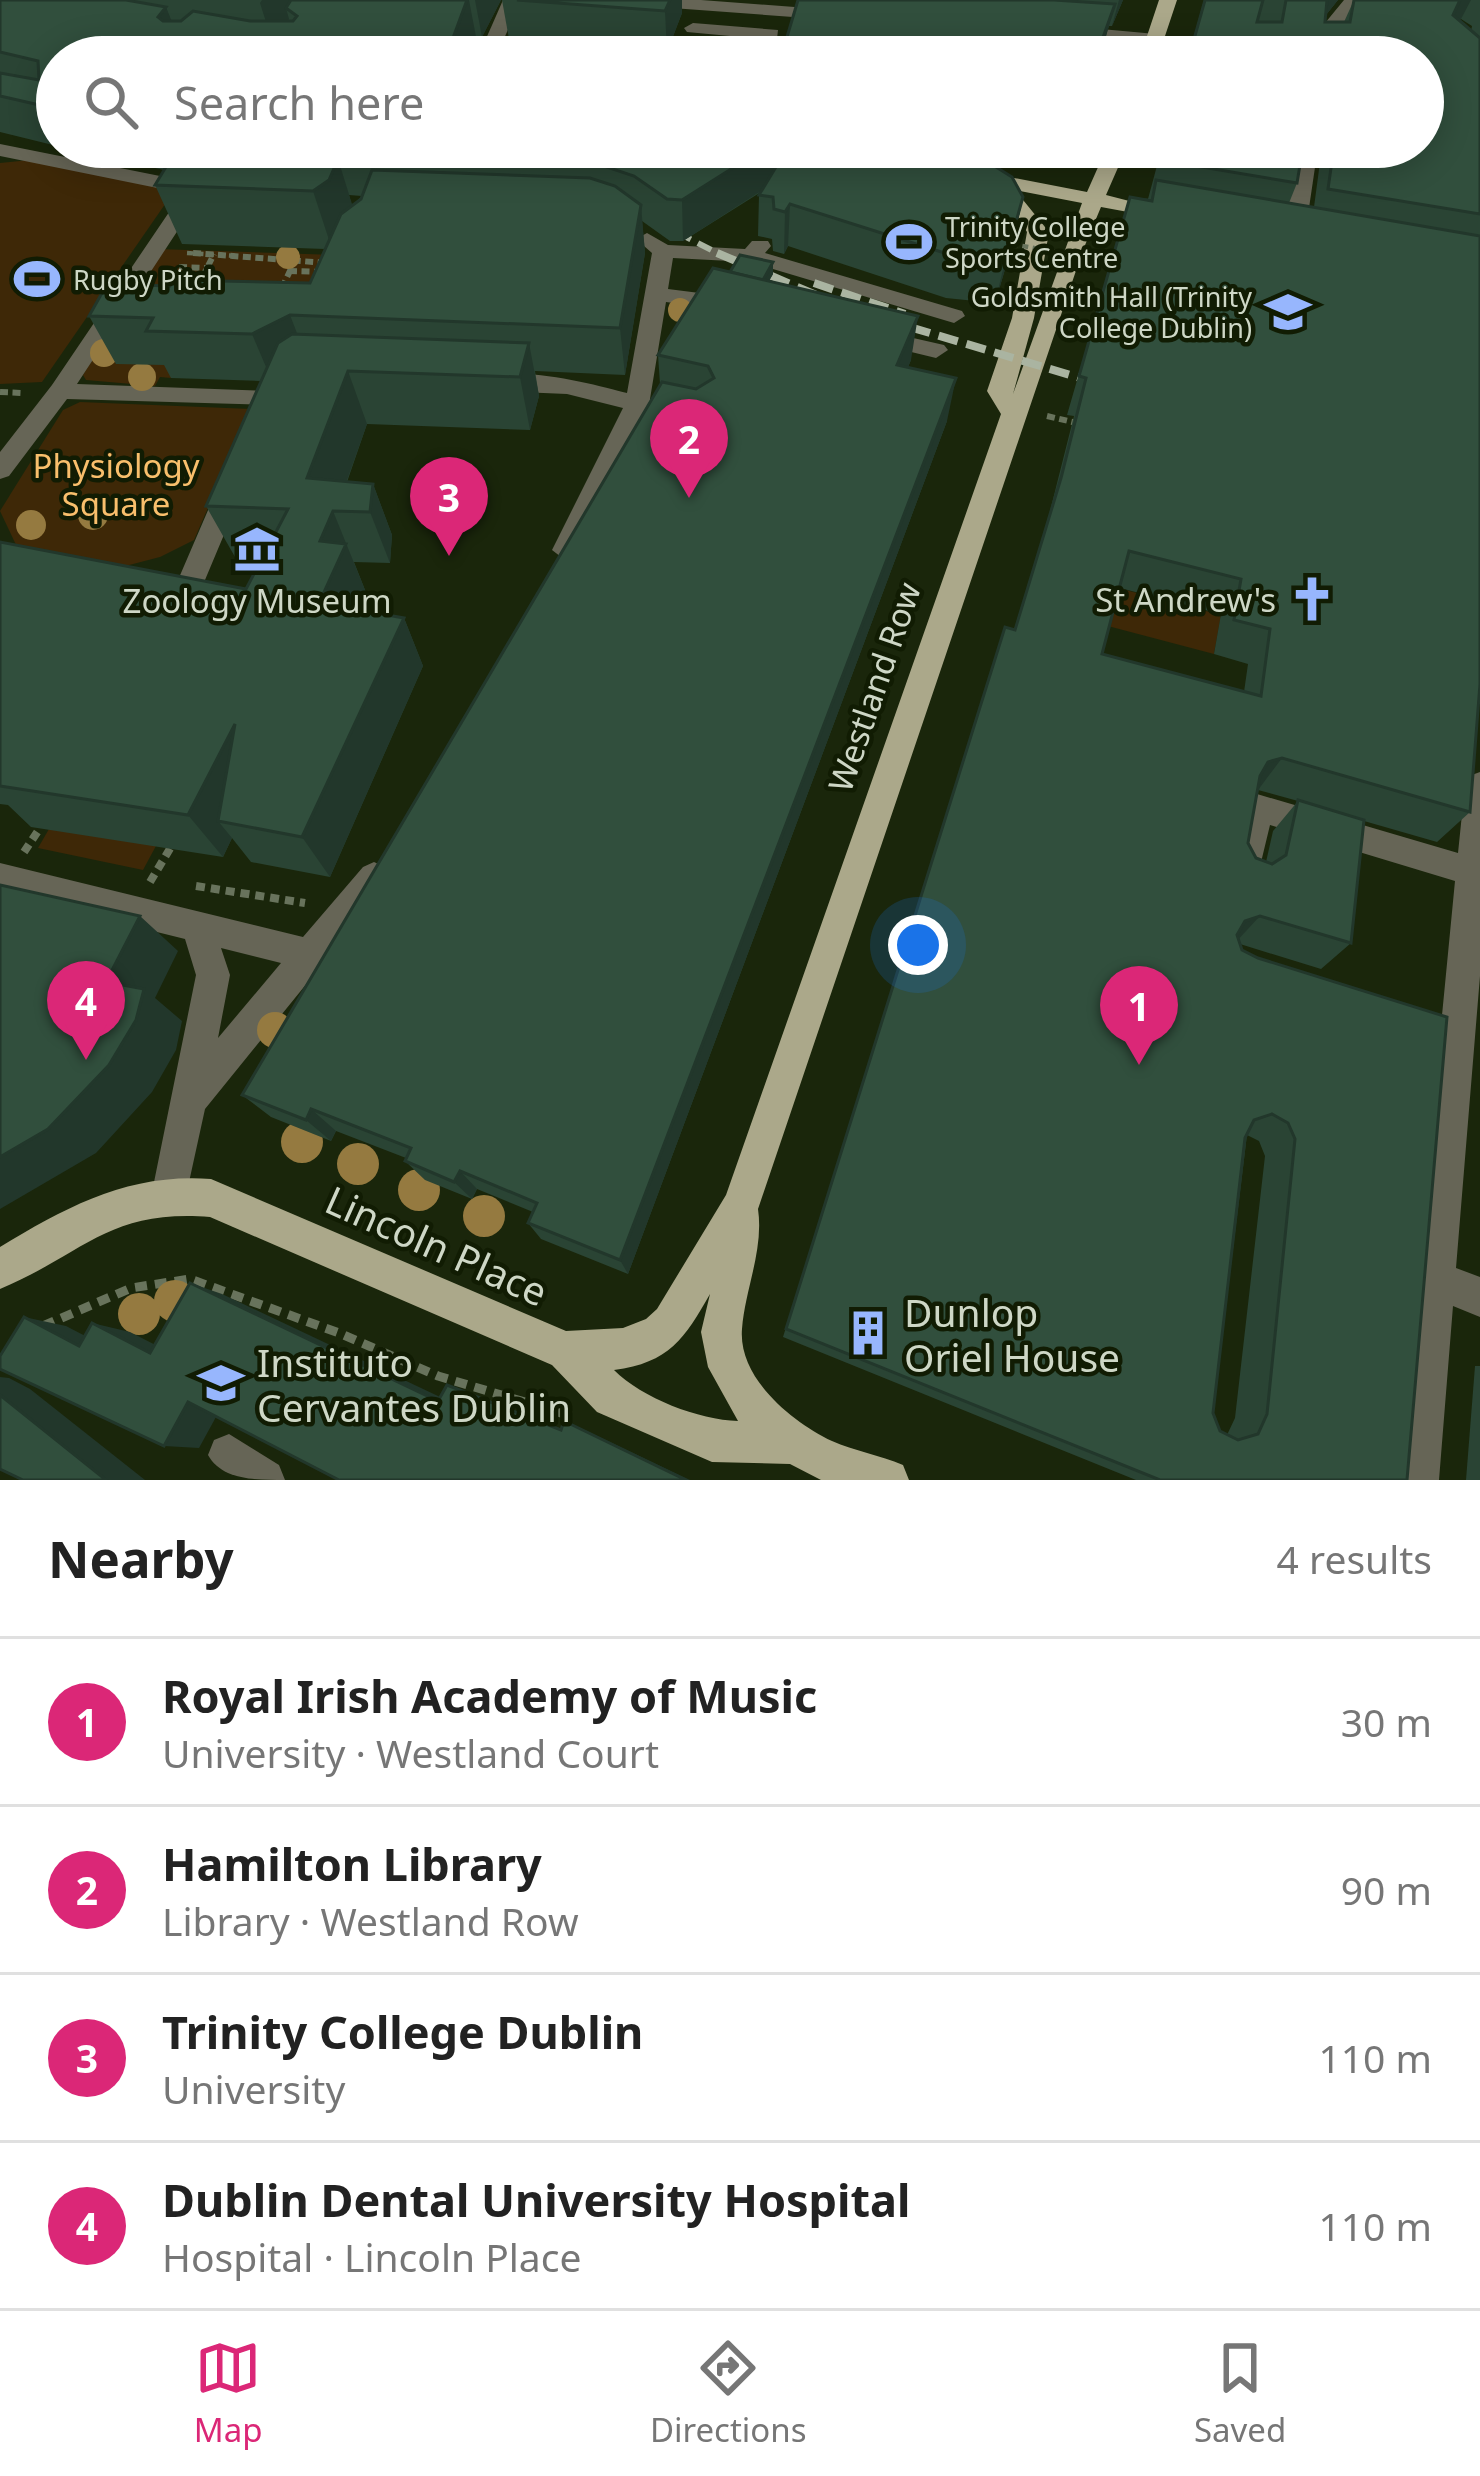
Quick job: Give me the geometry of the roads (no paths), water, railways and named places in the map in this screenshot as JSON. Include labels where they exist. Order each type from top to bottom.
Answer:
[{"type":"main road","points":[[1157,36],[1168,0]]},
{"type":"main road","name":"Westland Row","points":[[566,1351],[628,1350],[656,1339],[671,1323],[742,1205],[1030,415],[1024,396],[1072,250],[1108,168]]},
{"type":"main road","points":[[946,172],[1186,217]]},
{"type":"main road","points":[[988,179],[1018,202],[1037,232],[1023,318],[999,391],[1030,415]]},
{"type":"main road","name":"Lincoln Place","points":[[0,1269],[97,1212],[170,1192],[211,1198],[566,1351],[612,1397],[712,1441],[820,1462]]},
{"type":"main road","name":"Westland Row","points":[[742,1205],[736,1269],[721,1332],[728,1367],[745,1399],[820,1462]]},
{"type":"main road","points":[[820,1462],[888,1480]]},
{"type":"street","points":[[496,36],[512,0]]},
{"type":"street","points":[[631,0],[860,17]]},
{"type":"street","points":[[1325,36],[1343,4]]},
{"type":"street","points":[[693,28],[771,36]]},
{"type":"street","points":[[1040,29],[1082,36]]},
{"type":"street","points":[[6,149],[36,155]]},
{"type":"street","points":[[0,470],[151,252],[205,192],[94,168]]},
{"type":"street","points":[[1294,235],[1305,168]]},
{"type":"street","points":[[628,226],[663,251],[755,251],[954,316]]},
{"type":"street","points":[[551,575],[637,404],[663,251]]},
{"type":"street","points":[[656,294],[765,311]]},
{"type":"street","points":[[109,313],[183,316]]},
{"type":"street","points":[[857,332],[936,350]]},
{"type":"street","points":[[59,391],[264,410],[296,382]]},
{"type":"street","points":[[479,382],[567,386],[681,415]]},
{"type":"street","points":[[128,583],[197,593],[241,463]]},
{"type":"street","points":[[1418,1480],[1435,1279],[1444,1028],[1472,872],[1480,790]]},
{"type":"street","points":[[1245,872],[1258,808],[1472,872]]},
{"type":"street","points":[[187,1103],[366,890],[394,847]]},
{"type":"street","points":[[11,866],[198,927],[309,954]]},
{"type":"street","points":[[170,1192],[213,975],[198,927]]},
{"type":"street","points":[[1435,1279],[1480,1297]]},
{"type":"railway","points":[[657,222],[718,253]]},
{"type":"railway","points":[[718,253],[826,299]]},
{"type":"railway","points":[[718,253],[723,256]]},
{"type":"railway","points":[[814,283],[905,314]]},
{"type":"railway","points":[[883,319],[1107,386]]},
{"type":"place","name":"Trinity College Sports Centre","points":[[909,242]]},
{"type":"place","name":"Rugby Pitch","points":[[37,279]]},
{"type":"place","name":"Goldsmith Hall (Trinity College Dublin)","points":[[1288,312]]},
{"type":"place","name":"Hamilton Library","points":[[689,498]]},
{"type":"place","name":"Zoology Museum","points":[[257,549]]},
{"type":"place","name":"Trinity College Dublin","points":[[449,556]]},
{"type":"place","name":"St Andrew's","points":[[1312,599]]},
{"type":"place","name":"Dublin Dental University Hospital","points":[[86,1060]]},
{"type":"place","name":"Royal Irish Academy of Music","points":[[1139,1065]]},
{"type":"place","name":"Dunlop Oriel House","points":[[868,1333]]},
{"type":"place","name":"Instituto Cervantes Dublin","points":[[221,1383]]},
{"type":"park label","name":"Physiology Square","points":[[116,484]]}]
